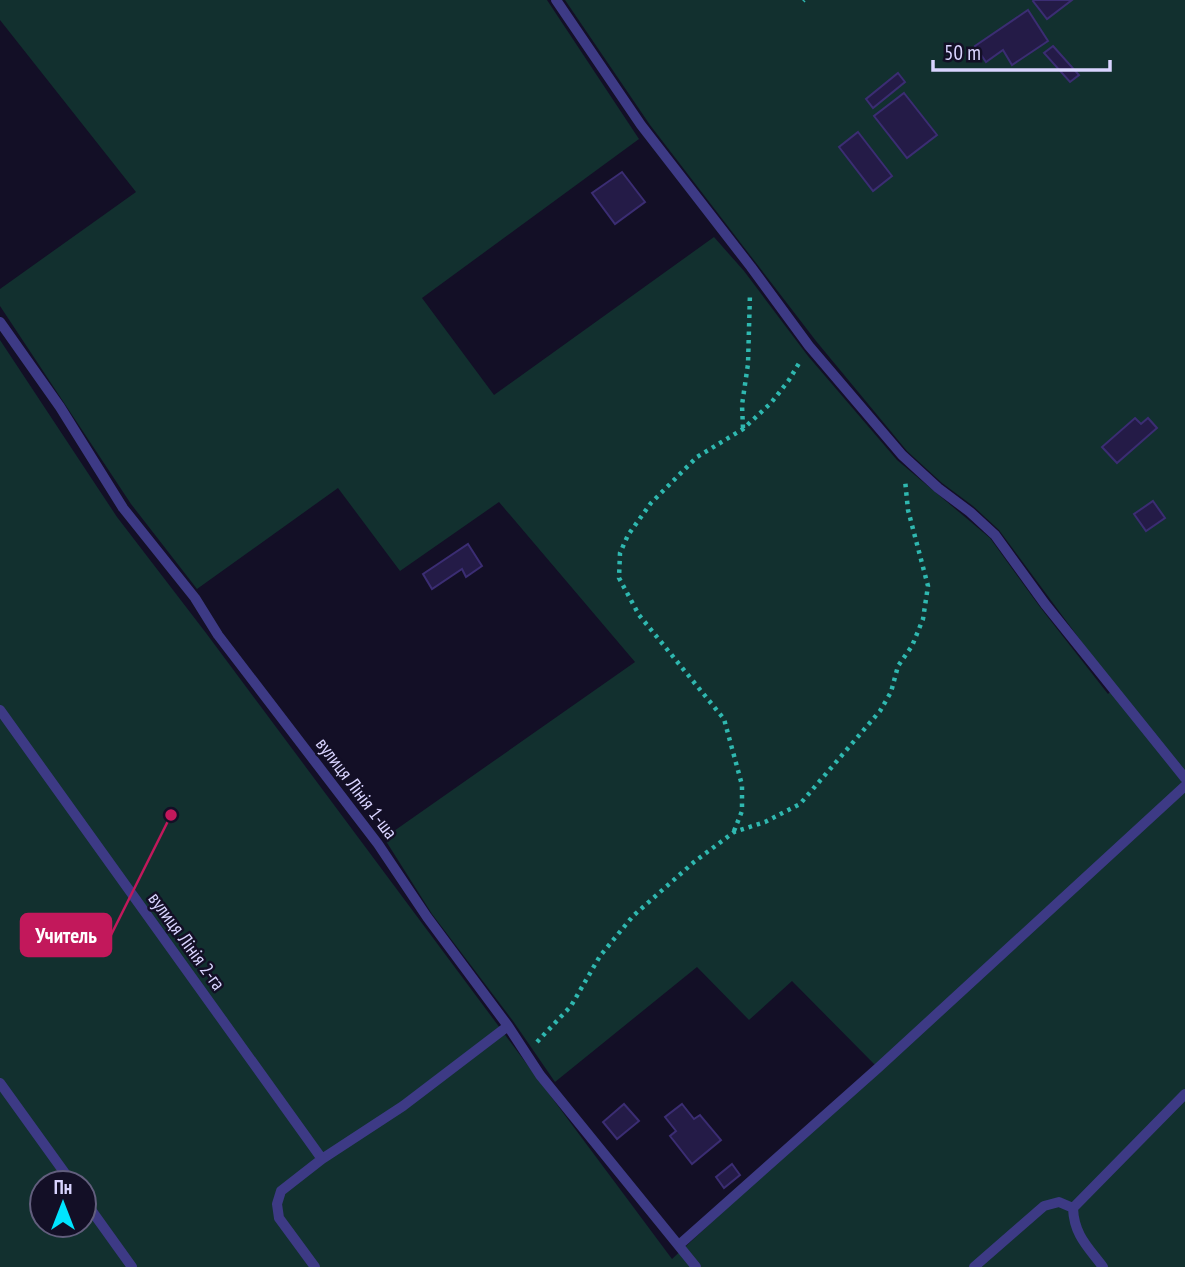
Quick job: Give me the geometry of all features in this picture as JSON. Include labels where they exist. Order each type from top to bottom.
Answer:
[{"type":"lane","points":[[556,0],[641,125],[809,346],[902,455],[937,488],[970,512],[995,535],[1045,604],[1185,778]]},
{"type":"lane","name":"вулиця Лінія 1-ша","points":[[0,323],[60,407],[123,508],[195,598],[218,635],[378,844],[426,917],[508,1026],[540,1075],[696,1267]]},
{"type":"lane","name":"вулиця Лінія 2-га","points":[[0,710],[322,1159]]},
{"type":"lane","points":[[679,1245],[878,1068],[1185,786]]},
{"type":"lane","points":[[315,1267],[279,1218],[277,1204],[281,1191],[322,1159],[402,1106],[508,1026]]},
{"type":"lane","points":[[0,1083],[62,1169]]},
{"type":"lane","points":[[1103,1267],[1084,1243],[1074,1224],[1073,1208],[1185,1094]]},
{"type":"lane","points":[[974,1267],[1044,1206],[1059,1202],[1073,1208]]},
{"type":"lane","points":[[98,1220],[132,1267]]},
{"type":"path","points":[[743,429],[742,405],[748,364],[751,267]]},
{"type":"path","points":[[734,832],[743,811],[742,785],[724,719],[639,615],[619,578],[620,554],[628,535],[651,503],[697,457],[743,429],[771,403],[789,380],[809,346]]},
{"type":"path","points":[[526,1054],[571,1006],[600,956],[633,916],[694,862],[734,832],[765,822],[800,804],[880,710],[891,692],[898,666],[912,646],[923,619],[928,586],[908,510],[902,455]]},
{"type":"green space","points":[[0,0],[547,0],[639,139],[422,298],[494,395],[714,237],[744,271],[808,356],[897,460],[990,538],[1108,694],[1115,687],[999,530],[907,451],[816,341],[650,125],[565,0],[1185,0],[1185,1267],[0,1267],[0,340],[117,517],[672,1259],[878,1068],[792,981],[749,1020],[697,967],[555,1082],[513,1021],[432,914],[384,838],[635,662],[499,502],[400,571],[338,488],[197,589],[131,504],[0,306],[0,289],[136,192],[0,20]]},
{"type":"building","points":[[1034,0],[1072,0],[1047,19]]},
{"type":"building","points":[[1028,10],[1048,41],[1012,65],[1003,50],[986,62],[975,46]]},
{"type":"building","points":[[1053,46],[1079,75],[1070,82],[1044,53]]},
{"type":"building","points":[[898,73],[905,82],[873,108],[866,99]]},
{"type":"building","points":[[904,93],[937,135],[907,158],[874,116]]},
{"type":"building","points":[[858,132],[892,176],[873,191],[839,147]]},
{"type":"building","points":[[622,172],[645,202],[615,224],[592,193]]},
{"type":"building","points":[[1135,418],[1141,424],[1148,418],[1157,428],[1117,463],[1102,447]]},
{"type":"building","points":[[1153,501],[1165,518],[1146,531],[1134,514]]},
{"type":"building","points":[[468,544],[482,566],[466,577],[462,569],[432,589],[423,574]]},
{"type":"building","points":[[624,1104],[639,1121],[617,1139],[603,1122]]},
{"type":"building","points":[[682,1104],[694,1119],[700,1115],[721,1140],[692,1164],[670,1136],[676,1131],[665,1117]]},
{"type":"building","points":[[732,1164],[740,1175],[724,1188],[716,1177]]},
{"type":"place","name":"Учитель","points":[[171,815]]}]
